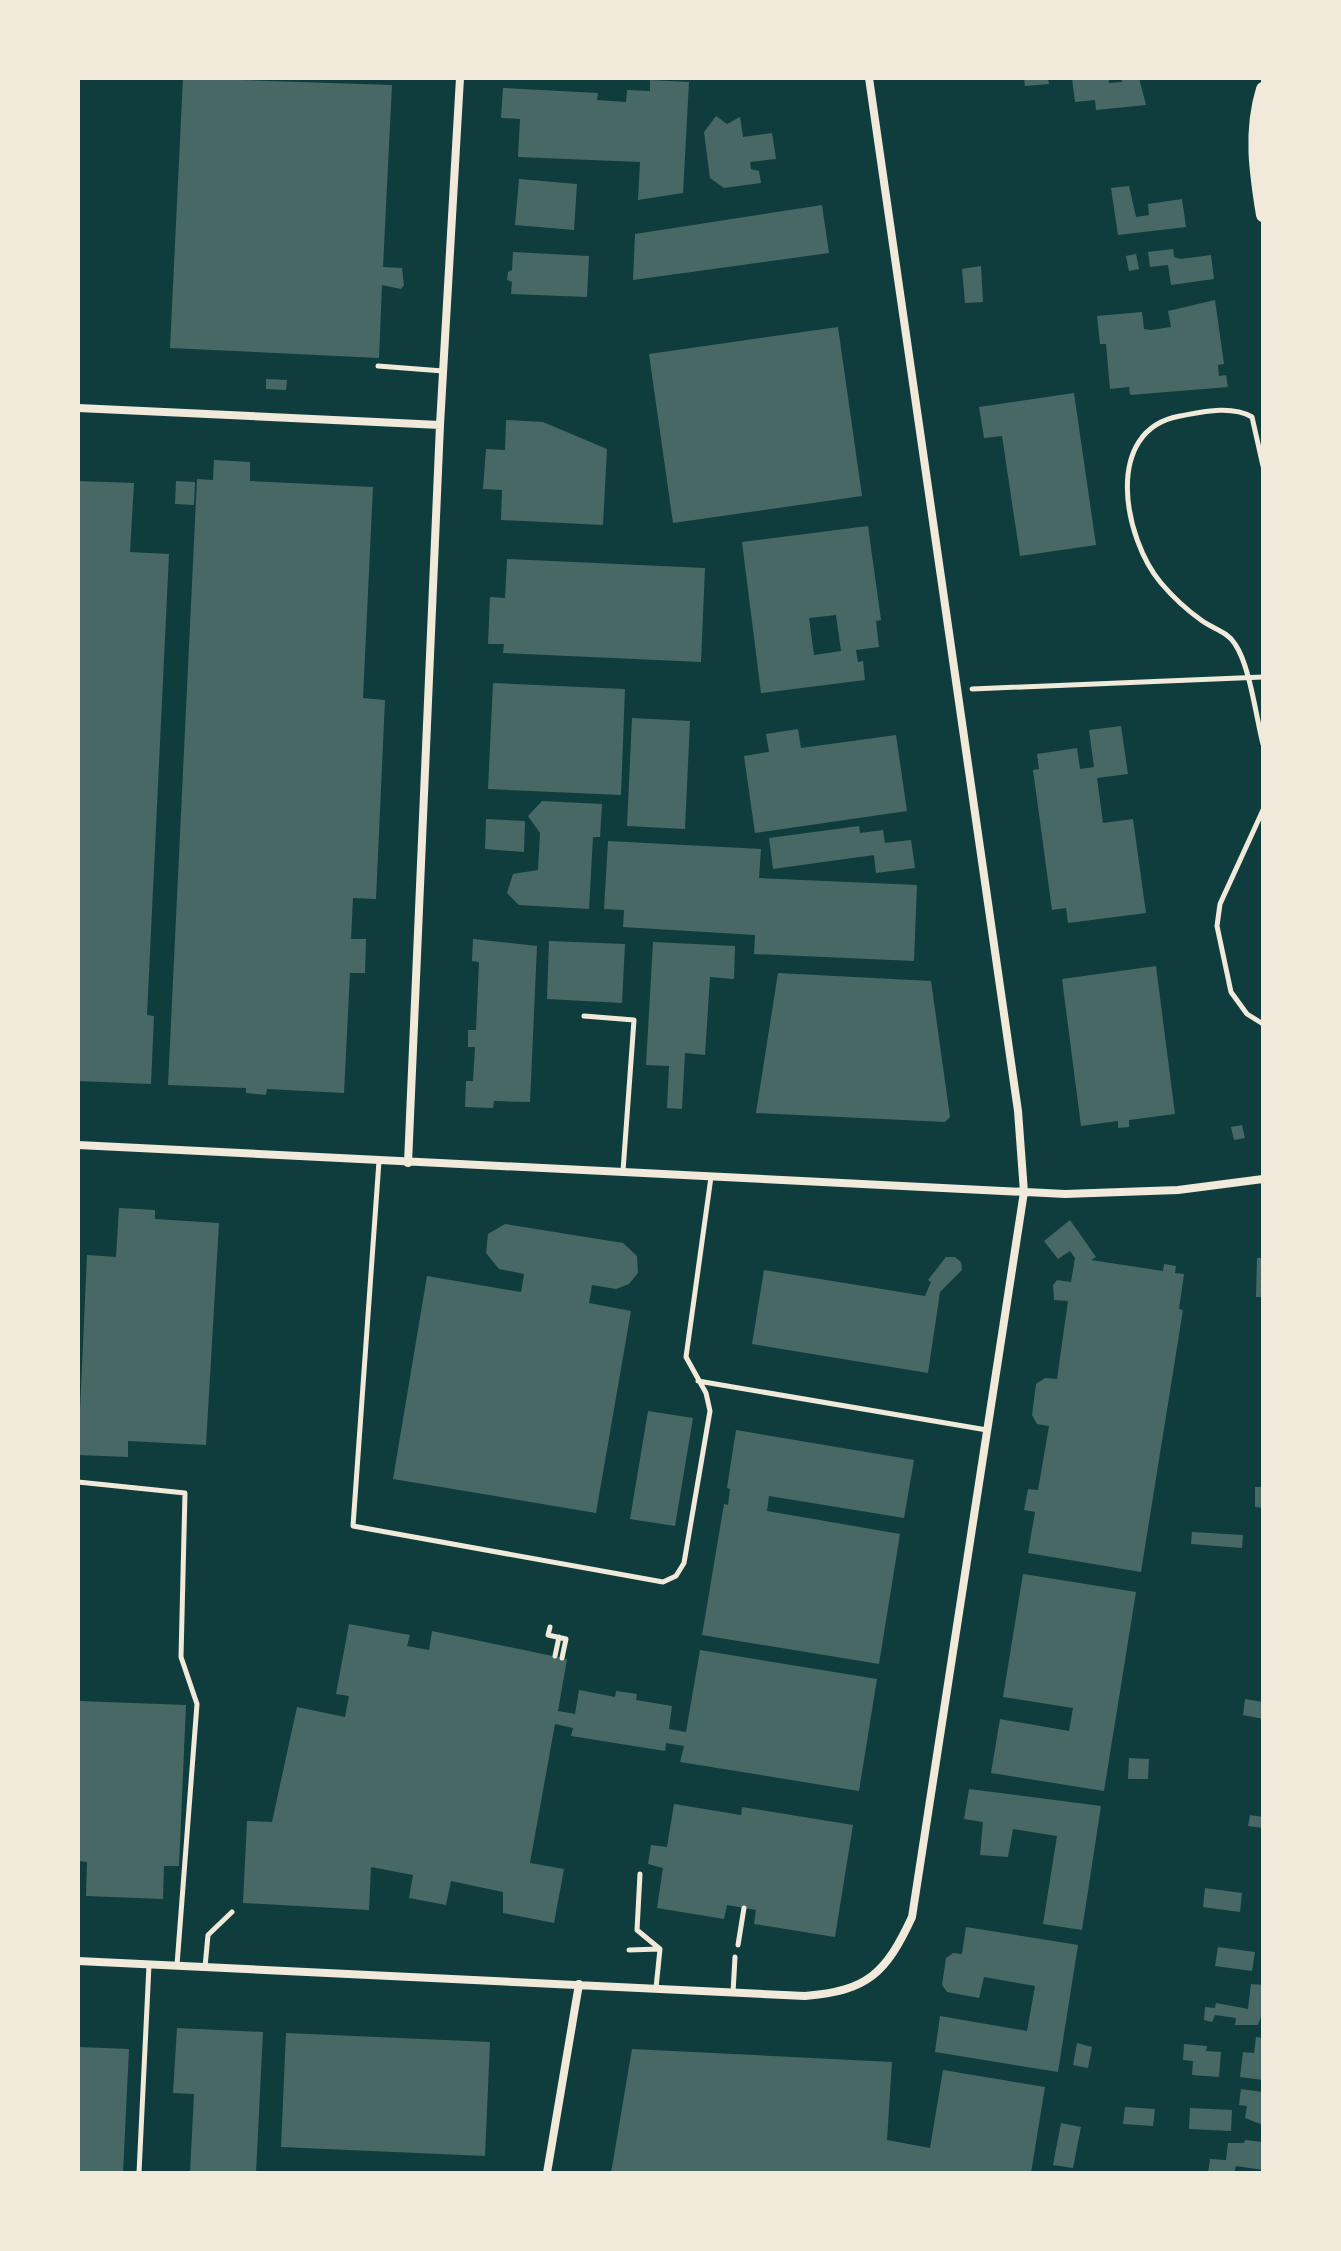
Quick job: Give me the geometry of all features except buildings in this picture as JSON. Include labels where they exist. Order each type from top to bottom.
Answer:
[{"type":"street","points":[[408,1163],[440,425],[460,78]]},
{"type":"street","points":[[78,1961],[805,1996],[840,1993],[869,1982],[895,1954],[912,1917],[1024,1192],[1018,1111],[869,78]]},
{"type":"street","points":[[1263,89],[1256,118],[1255,149],[1263,215]]},
{"type":"street","points":[[78,408],[440,425]]},
{"type":"street","points":[[78,1145],[1024,1192],[1178,1190],[1263,1179]]},
{"type":"street","points":[[1238,1180],[1263,1172]]},
{"type":"street","points":[[547,2173],[579,1984]]},
{"type":"lane","points":[[378,366],[444,371]]},
{"type":"lane","points":[[584,1016],[634,1020],[623,1172]]},
{"type":"lane","points":[[379,1161],[353,1526],[654,1581],[670,1580],[684,1563],[710,1411],[706,1393],[688,1366],[686,1349],[711,1177]]},
{"type":"lane","points":[[698,1381],[988,1431]]},
{"type":"lane","points":[[78,1482],[185,1493],[181,1657],[197,1704],[177,1965]]},
{"type":"lane","points":[[640,1874],[637,1930],[660,1949]]},
{"type":"lane","points":[[205,1967],[208,1935],[232,1912]]},
{"type":"lane","points":[[629,1950],[660,1949]]},
{"type":"lane","points":[[656,1988],[660,1949]]},
{"type":"lane","points":[[733,1993],[735,1957]]},
{"type":"lane","points":[[139,2173],[149,1965]]},
{"type":"path","points":[[1263,466],[1252,417],[1230,410],[1177,416],[1156,426],[1131,455],[1126,472],[1129,505],[1146,560],[1172,595],[1235,643],[1263,744]]},
{"type":"path","points":[[955,689],[1263,677]]},
{"type":"path","points":[[1263,810],[1220,904],[1217,926],[1231,992],[1247,1014],[1263,1024]]},
{"type":"path","points":[[550,1627],[548,1635],[566,1639],[562,1658]]},
{"type":"path","points":[[555,1656],[559,1637]]},
{"type":"path","points":[[735,1957],[744,1908]]}]
